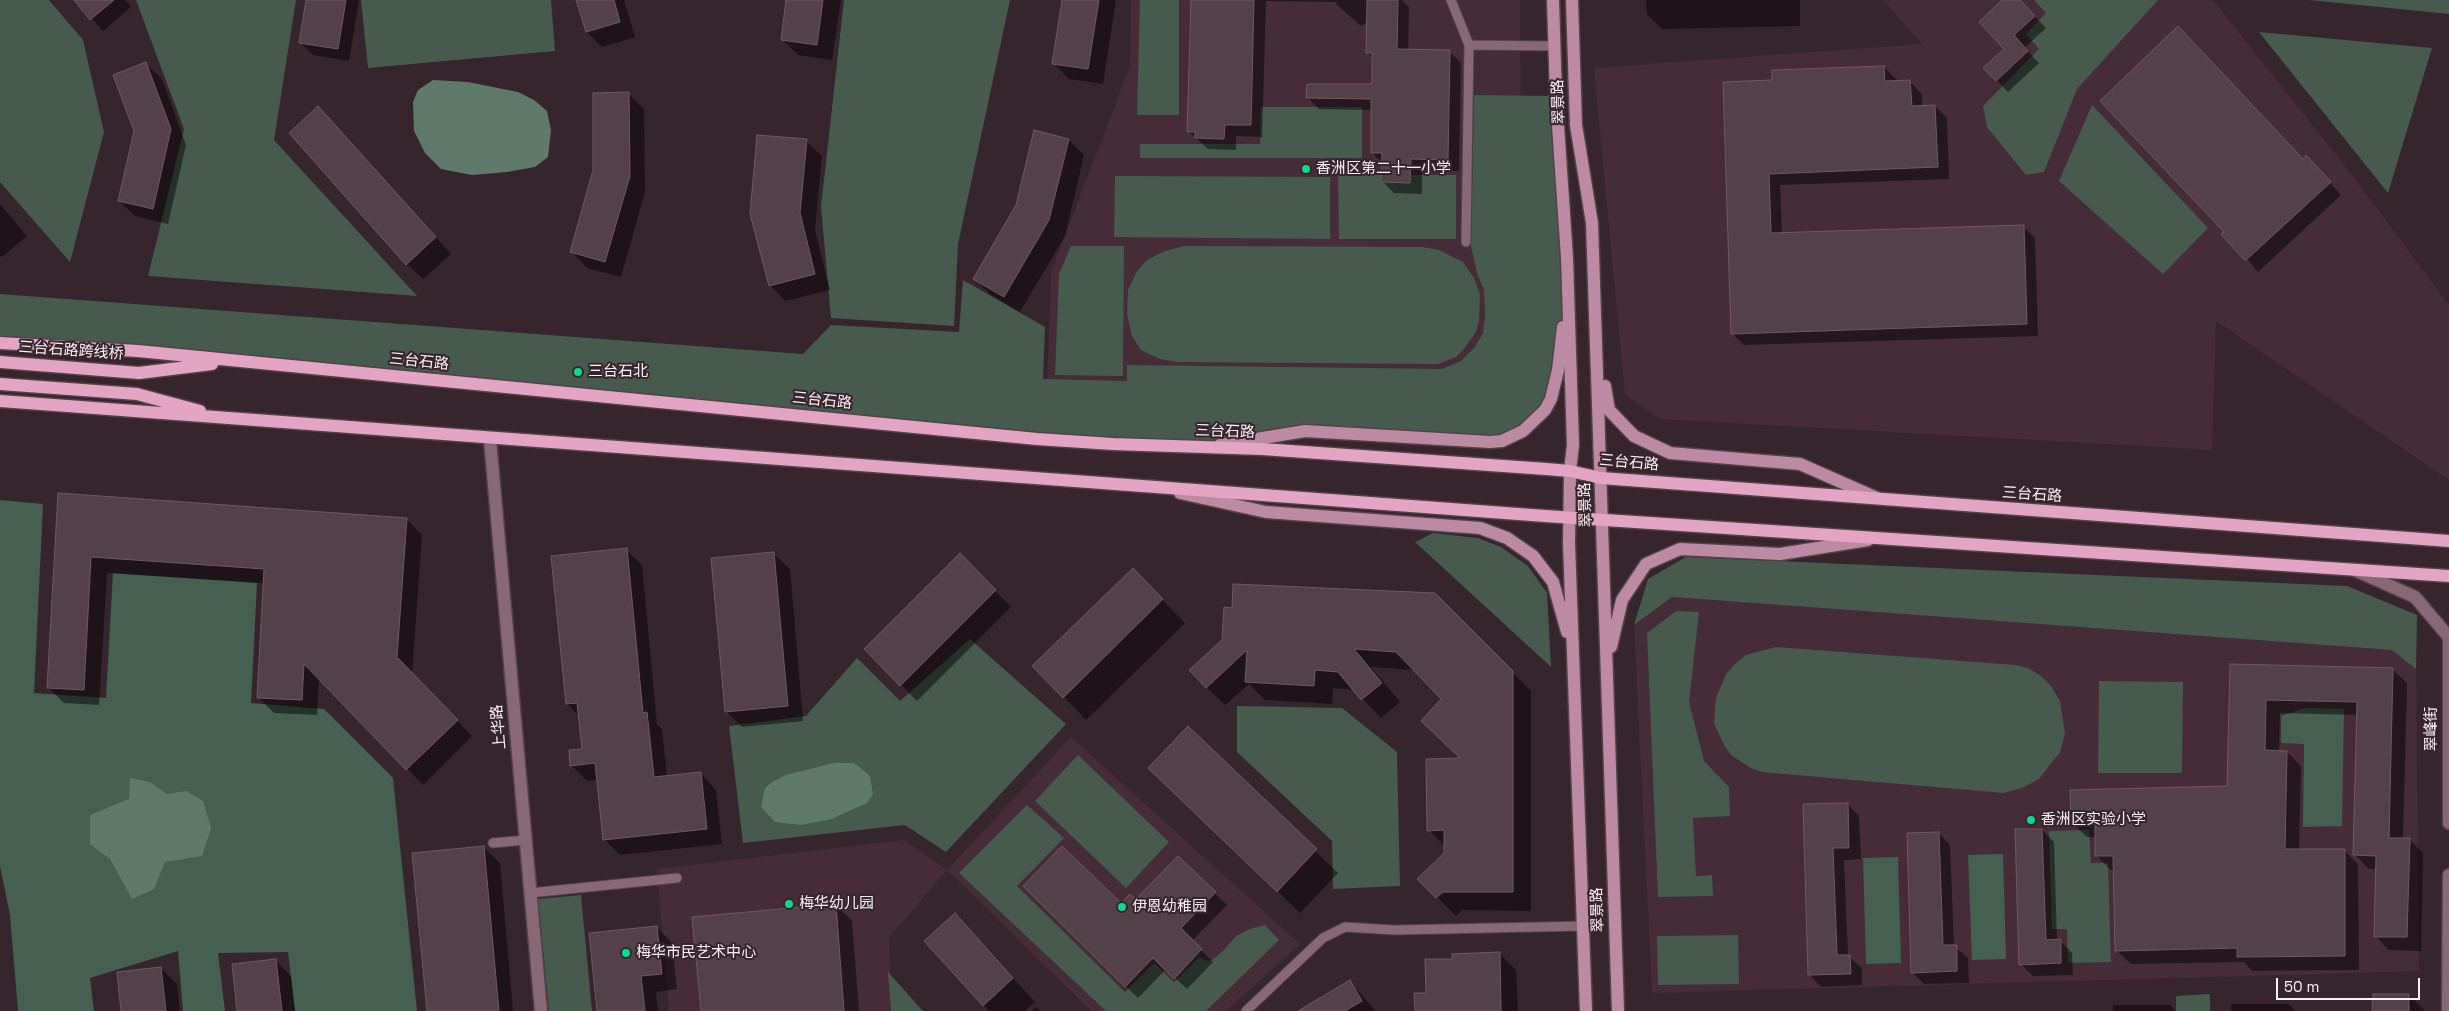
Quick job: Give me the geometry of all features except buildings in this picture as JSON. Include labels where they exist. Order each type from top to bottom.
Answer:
[{"type":"main road","name":"翠景路","points":[[1553,0],[1567,258],[1573,444],[1570,471],[1573,654],[1586,1011]]},
{"type":"main road","name":"翠景路","points":[[1572,0],[1576,125],[1592,224],[1602,478],[1618,1011]]},
{"type":"main road","points":[[1203,447],[1304,432],[1490,442],[1502,441],[1524,432],[1545,410],[1554,387],[1561,352],[1567,258]]},
{"type":"main road","points":[[1596,336],[1609,410],[1634,436],[1670,453],[1800,464],[1882,500]]},
{"type":"main road","name":"三台石路","points":[[0,343],[138,351],[236,360],[1037,439],[1262,449],[1570,471],[1602,478],[2449,541]]},
{"type":"main road","name":"三台石路跨线桥","points":[[0,362],[139,373],[236,360]]},
{"type":"main road","points":[[0,384],[136,394],[232,420]]},
{"type":"main road","points":[[0,402],[490,440],[1149,486],[1570,518],[2449,576]]},
{"type":"main road","points":[[1149,486],[1266,512],[1480,528],[1507,538],[1533,556],[1553,582],[1573,654]]},
{"type":"main road","points":[[1607,664],[1622,600],[1646,564],[1680,549],[1780,554],[1880,538]]},
{"type":"street","name":"上华路","points":[[490,440],[541,1011]]},
{"type":"street","points":[[2355,570],[2415,597],[2449,636]]},
{"type":"street","name":"翠峰街","points":[[2449,636],[2449,823]]},
{"type":"street","points":[[2448,1011],[2449,875]]},
{"type":"lane","points":[[1451,0],[1469,46],[1466,242]]},
{"type":"lane","points":[[1469,46],[1554,46]]},
{"type":"lane","points":[[493,843],[526,840]]},
{"type":"lane","points":[[530,893],[678,878]]},
{"type":"lane","points":[[1246,1011],[1323,938],[1345,927],[1394,930],[1584,926]]},
{"type":"shaded area","points":[[0,0],[49,0],[83,40],[104,132],[70,262],[0,182]]},
{"type":"shaded area","points":[[136,0],[296,0],[274,140],[417,296],[148,276],[184,129]]},
{"type":"shaded area","points":[[361,0],[551,0],[555,51],[368,68]]},
{"type":"shaded area","points":[[844,0],[1010,0],[958,244],[954,326],[831,318],[821,207]]},
{"type":"shaded area","name":"香洲区第二十一小学","points":[[1131,0],[1520,0],[1521,301],[1475,393],[1047,386],[1051,272],[1130,66]]},
{"type":"shaded area","points":[[1140,0],[1179,0],[1179,115],[1137,115]]},
{"type":"shaded area","points":[[1883,0],[2213,0],[2352,175],[2449,305],[2449,480],[2216,321],[2212,450],[1660,419],[1625,395],[1594,68],[1922,44]]},
{"type":"shaded area","points":[[2034,0],[2158,0],[2077,89],[2044,172],[2026,175],[1987,127],[1983,106],[2039,49],[2026,34],[2046,13]]},
{"type":"shaded area","points":[[2309,0],[2449,0],[2449,14]]},
{"type":"shaded area","points":[[2259,32],[2432,48],[2388,193]]},
{"type":"shaded area","points":[[433,80],[468,82],[518,92],[534,100],[547,111],[551,130],[548,157],[535,167],[507,172],[472,175],[441,169],[425,153],[414,131],[413,102],[418,90]]},
{"type":"shaded area","points":[[1474,95],[1555,96],[1567,258],[1561,352],[1550,398],[1512,437],[1305,431],[1203,447],[1113,443],[0,341],[0,294],[803,354],[831,325],[959,332],[963,280],[1045,327],[1043,379],[1127,381],[1127,365],[1442,369],[1461,361],[1475,347],[1483,333],[1485,315],[1484,290],[1477,273],[1471,246]]},
{"type":"shaded area","points":[[2092,105],[2208,228],[2163,274],[2059,181]]},
{"type":"shaded area","points":[[1261,107],[1362,107],[1362,158],[1140,158],[1140,144],[1260,144]]},
{"type":"shaded area","points":[[1338,175],[1456,175],[1456,239],[1339,239]]},
{"type":"shaded area","points":[[1115,176],[1330,177],[1330,239],[1114,237]]},
{"type":"shaded area","points":[[1071,246],[1124,246],[1123,376],[1055,375],[1059,274]]},
{"type":"shaded area","points":[[1184,246],[1422,247],[1439,250],[1463,262],[1474,278],[1480,294],[1479,322],[1476,332],[1463,350],[1456,357],[1438,364],[1177,362],[1160,359],[1141,350],[1132,336],[1127,314],[1128,290],[1137,271],[1147,260],[1165,251]]},
{"type":"shaded area","points":[[0,500],[43,504],[34,693],[106,698],[113,573],[257,583],[251,703],[324,709],[393,778],[417,1011],[295,1011],[288,952],[218,953],[225,1011],[183,1011],[178,951],[90,978],[94,1011],[18,1011],[10,915],[0,866]]},
{"type":"shaded area","points":[[1433,533],[1478,538],[1501,547],[1528,566],[1547,593],[1551,667],[1415,542]]},
{"type":"shaded area","points":[[1686,557],[2347,586],[2417,615],[2416,669],[2392,650],[1672,597],[1634,625],[1648,579]]},
{"type":"shaded area","name":"香洲区实验小学","points":[[1672,597],[2392,650],[2416,669],[2419,971],[1652,993],[1634,625]]},
{"type":"shaded area","points":[[1676,611],[1699,612],[1689,702],[1704,761],[1729,787],[1730,816],[1693,818],[1696,876],[1712,875],[1713,896],[1658,897],[1647,633]]},
{"type":"shaded area","points":[[970,639],[1066,724],[946,852],[905,825],[743,843],[729,726],[806,716],[857,658],[900,701]]},
{"type":"shaded area","points":[[1776,647],[2015,665],[2028,668],[2041,676],[2051,686],[2060,701],[2065,734],[2060,752],[2039,779],[2022,788],[2004,793],[1761,772],[1731,755],[1724,745],[1714,723],[1716,698],[1726,674],[1735,664],[1746,655]]},
{"type":"shaded area","points":[[2099,681],[2183,682],[2182,773],[2098,773]]},
{"type":"shaded area","points":[[1237,706],[1342,708],[1397,752],[1400,886],[1333,889],[1332,841],[1237,752]]},
{"type":"shaded area","points":[[2304,708],[2344,709],[2342,826],[2303,827],[2304,744],[2281,743],[2281,716]]},
{"type":"shaded area","name":"伊恩幼稚园","points":[[1071,737],[1300,944],[1226,1011],[1091,1011],[947,870]]},
{"type":"shaded area","points":[[1078,755],[1169,842],[1126,888],[1035,801]]},
{"type":"shaded area","points":[[834,763],[854,763],[870,776],[873,794],[867,803],[831,819],[801,825],[775,822],[761,807],[765,788],[772,782],[786,775]]},
{"type":"shaded area","points":[[130,778],[150,782],[167,794],[186,791],[203,801],[211,828],[202,856],[165,862],[154,889],[132,899],[110,859],[90,844],[90,815],[129,799]]},
{"type":"shaded area","points":[[1027,805],[1064,838],[1017,886],[1125,992],[1154,963],[1174,982],[1200,957],[1206,961],[1212,960],[1236,936],[1250,929],[1265,925],[1279,940],[1206,1011],[1106,1011],[959,873]]},
{"type":"shaded area","points":[[2089,830],[2091,863],[2108,863],[2111,962],[2068,963],[2067,929],[2052,929],[2049,831]]},
{"type":"shaded area","name":"梅华幼儿园","points":[[904,840],[947,870],[889,938],[891,1011],[669,1011],[657,869]]},
{"type":"shaded area","points":[[2003,854],[2006,959],[1972,960],[1968,855]]},
{"type":"shaded area","points":[[1898,857],[1901,963],[1866,964],[1863,858]]},
{"type":"shaded area","points":[[581,895],[592,1011],[549,1011],[538,899]]},
{"type":"shaded area","points":[[1738,935],[1739,984],[1658,985],[1657,936]]},
{"type":"shaded area","points":[[888,972],[923,1011],[891,1011]]},
{"type":"shaded area","points":[[2210,994],[2210,1011],[2176,1011],[2176,996]]},
{"type":"place","name":"香洲区第二十一小学","points":[[1306,169]]},
{"type":"place","name":"三台石北","points":[[578,372]]},
{"type":"place","name":"香洲区实验小学","points":[[2031,820]]},
{"type":"place","name":"梅华幼儿园","points":[[789,904]]},
{"type":"place","name":"伊恩幼稚园","points":[[1122,907]]},
{"type":"place","name":"梅华市民艺术中心","points":[[626,953]]}]
